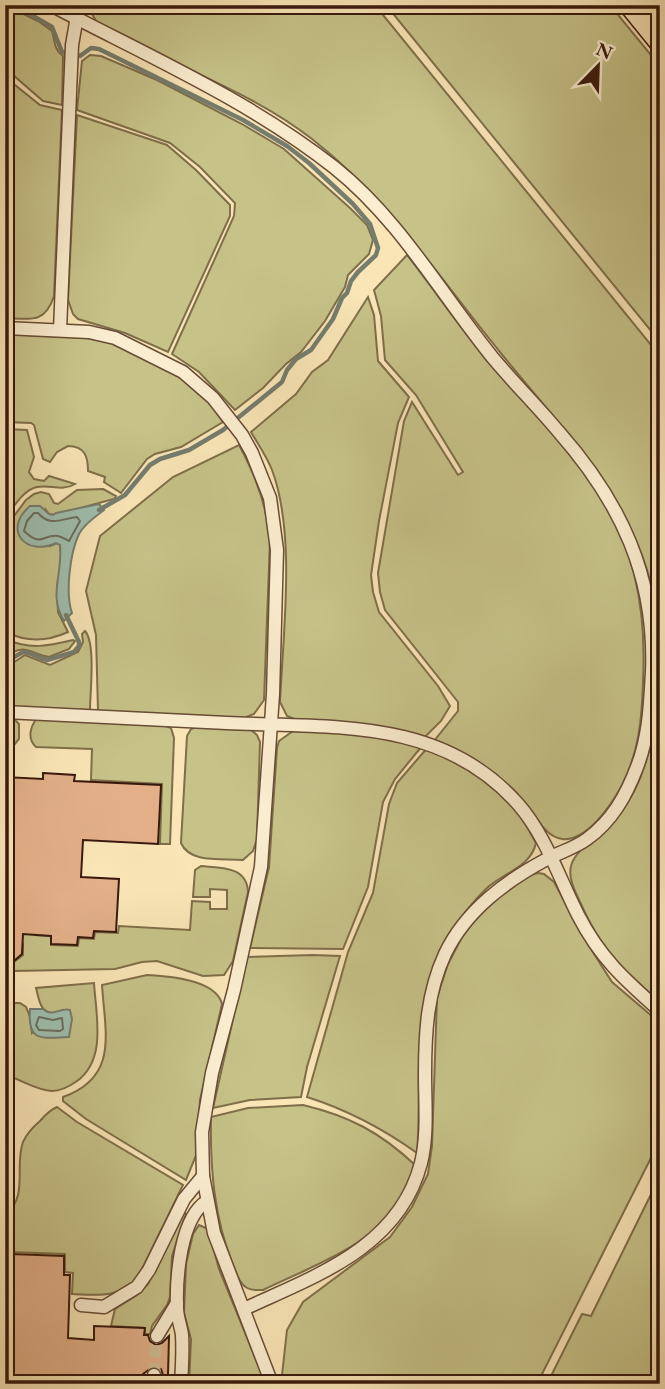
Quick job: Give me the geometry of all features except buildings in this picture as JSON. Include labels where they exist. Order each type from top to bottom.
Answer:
[{"type":"highway","points":[[630,5],[660,42]]},
{"type":"highway","points":[[652,5],[660,15]]},
{"type":"street","points":[[51,5],[77,12],[275,124],[338,171],[361,192],[410,244],[493,358],[576,453],[622,521],[641,571],[651,628],[651,686],[646,737],[634,774],[612,814],[585,841],[523,873],[485,900],[458,932],[443,960],[428,1010],[422,1160],[413,1187],[399,1212],[382,1233],[344,1262],[244,1309]]},
{"type":"street","points":[[60,330],[71,59],[77,12]]},
{"type":"street","points":[[5,328],[89,332],[116,338],[167,362],[200,385],[237,428],[261,473],[270,498],[276,532],[271,725],[261,867],[234,990],[212,1073],[202,1132],[203,1176],[214,1233],[272,1384]]},
{"type":"street","points":[[5,712],[367,729],[401,736],[460,756],[486,773],[519,804],[540,835],[578,915],[606,959],[614,970],[660,1011]]},
{"type":"street","points":[[81,1305],[104,1307],[137,1287],[149,1270],[184,1199],[203,1176]]},
{"type":"street","points":[[181,1384],[182,1333],[177,1303],[181,1260],[194,1213],[207,1201]]},
{"type":"street","points":[[157,1336],[177,1303]]},
{"type":"shaded area","points":[[5,5],[52,31],[56,48],[63,56],[62,105],[43,101],[5,68]]},
{"type":"shaded area","points":[[89,5],[375,5],[660,356],[660,1002],[613,958],[604,946],[588,919],[570,875],[571,866],[578,853],[614,821],[633,794],[651,742],[656,713],[659,655],[655,602],[646,566],[632,531],[614,499],[571,438],[412,240],[339,162],[312,139],[261,105],[150,51],[96,21]]},
{"type":"shaded area","points":[[386,5],[610,5],[660,66],[660,342]]},
{"type":"shaded area","points":[[90,55],[101,56],[157,80],[284,149],[367,225],[373,240],[369,254],[348,275],[345,287],[325,321],[301,352],[235,410],[199,372],[172,354],[234,216],[235,203],[200,167],[170,143],[77,110],[82,61]]},
{"type":"shaded area","points":[[5,77],[40,105],[62,110],[54,296],[41,316],[30,319],[5,318]]},
{"type":"shaded area","points":[[77,115],[167,145],[230,205],[230,216],[168,352],[125,333],[78,319],[73,314],[68,300]]},
{"type":"shaded area","points":[[407,255],[483,354],[554,435],[596,489],[618,528],[633,570],[641,615],[644,660],[642,708],[636,748],[628,773],[612,802],[589,828],[571,838],[562,839],[551,835],[519,796],[497,776],[461,753],[434,741],[458,711],[458,702],[385,610],[378,573],[404,421],[412,402],[458,475],[463,472],[416,395],[385,360],[381,316],[374,290]]},
{"type":"shaded area","points":[[368,297],[374,315],[378,361],[409,397],[398,423],[379,521],[371,575],[373,592],[379,612],[438,686],[450,706],[441,721],[425,737],[368,725],[297,720],[287,716],[280,702],[286,584],[284,524],[272,470],[251,432],[296,394],[312,372],[328,360]]},
{"type":"shaded area","points":[[5,334],[87,338],[112,343],[180,376],[209,402],[223,422],[181,447],[147,459],[121,493],[104,482],[105,477],[88,471],[82,450],[68,446],[57,452],[50,462],[43,459],[34,425],[5,422]]},
{"type":"shaded area","points":[[5,429],[27,430],[34,457],[29,472],[34,479],[44,481],[49,476],[75,484],[32,489],[5,518]]},
{"type":"shaded area","points":[[239,445],[259,491],[270,540],[264,700],[254,714],[244,718],[98,711],[96,635],[86,591],[100,536],[173,477]]},
{"type":"shaded area","points":[[103,489],[116,496],[114,499],[54,515],[46,510],[50,546],[57,543],[60,545],[62,562],[57,586],[58,612],[68,632],[52,638],[36,639],[21,638],[5,632],[5,528],[26,500],[34,494],[49,494],[54,503],[58,504],[77,490]]},
{"type":"shaded area","points":[[85,631],[91,657],[90,710],[5,707],[5,668],[25,655],[50,665],[78,652]]},
{"type":"shaded area","points":[[5,639],[31,646],[75,641],[69,649],[49,657],[18,650],[5,657]]},
{"type":"shaded area","points":[[37,718],[161,724],[171,728],[174,738],[170,844],[160,844],[162,784],[91,780],[92,749],[36,747],[31,740],[31,733]]},
{"type":"shaded area","points":[[5,719],[15,720],[19,724],[19,739],[9,746],[8,776],[5,776]]},
{"type":"shaded area","points":[[199,726],[249,728],[260,742],[257,839],[253,851],[243,860],[199,857],[185,850],[181,843],[187,736],[191,729]]},
{"type":"shaded area","points":[[293,731],[364,733],[422,746],[395,779],[383,802],[368,887],[343,949],[250,948],[269,867],[277,748],[279,741]]},
{"type":"shaded area","points":[[428,747],[485,776],[516,807],[536,843],[523,864],[493,883],[470,906],[447,939],[435,964],[422,1016],[417,1153],[364,1120],[307,1097],[348,952],[373,893],[389,804],[397,783]]},
{"type":"shaded area","points":[[201,866],[232,870],[243,877],[247,884],[248,892],[233,961],[224,975],[203,976],[157,961],[115,969],[13,971],[5,968],[5,962],[14,962],[23,955],[23,944],[16,936],[34,929],[35,935],[51,936],[51,945],[78,946],[79,938],[94,939],[95,932],[118,933],[119,926],[190,930],[192,901],[210,902],[210,909],[227,909],[227,890],[210,889],[210,897],[193,897],[195,870]]},
{"type":"shaded area","points":[[538,873],[554,882],[612,982],[660,1023],[660,1140],[537,1384],[286,1384],[282,1375],[287,1330],[303,1302],[390,1237],[412,1207],[428,1174],[432,1146],[437,997],[448,964],[462,937],[485,907],[525,876]]},
{"type":"shaded area","points":[[340,956],[307,1067],[301,1097],[250,1100],[213,1108],[247,957]]},
{"type":"shaded area","points":[[147,975],[178,978],[201,985],[211,989],[222,1004],[200,1100],[197,1153],[186,1180],[86,1119],[63,1101],[63,1097],[93,1078],[101,1065],[106,1036],[102,985]]},
{"type":"shaded area","points":[[94,983],[98,1036],[93,1061],[86,1072],[77,1081],[52,1091],[5,1075],[5,1015],[15,1003],[26,1007],[32,1033],[53,1013],[45,1011],[36,988]]},
{"type":"shaded area","points":[[303,1105],[335,1114],[363,1127],[389,1143],[415,1165],[405,1190],[391,1213],[365,1237],[332,1257],[263,1290],[251,1290],[238,1278],[221,1229],[211,1155],[211,1117],[248,1108]]},
{"type":"shaded area","points":[[57,1107],[77,1122],[183,1185],[138,1277],[116,1292],[99,1295],[72,1294],[73,1273],[65,1272],[65,1254],[9,1252],[8,1271],[5,1271],[5,1215],[17,1200],[23,1142],[33,1128]]},
{"type":"shaded area","points":[[660,1176],[660,1359],[648,1384],[547,1384],[582,1314],[591,1316]]},
{"type":"shaded area","points":[[184,1212],[186,1214],[172,1256],[170,1297],[150,1334],[145,1334],[145,1328],[111,1326],[115,1309],[137,1295],[148,1284]]},
{"type":"shaded area","points":[[199,1225],[208,1229],[219,1269],[266,1384],[189,1384],[191,1339],[184,1313],[186,1264],[193,1234]]},
{"type":"water","points":[[99,504],[104,510],[90,520],[76,542],[69,584],[72,613],[64,621],[59,612],[56,593],[60,545],[56,543],[35,547],[27,544],[21,539],[18,524],[30,506],[40,506],[53,515]]},
{"type":"water","points":[[30,1009],[43,1009],[50,1013],[70,1010],[72,1019],[69,1037],[38,1036],[31,1028]]},
{"type":"waterway","points":[[14,5],[52,27],[62,52],[80,56],[91,48],[99,49],[243,120],[287,146],[353,204],[370,224],[378,248],[376,255],[351,281],[333,319],[311,350],[296,359],[282,382],[223,430],[189,450],[150,465],[125,495],[99,510]]},
{"type":"waterway","points":[[5,663],[23,652],[47,660],[74,652],[79,642],[66,615]]},
{"type":"tunnel","points":[[154,1375],[157,1336]]}]
